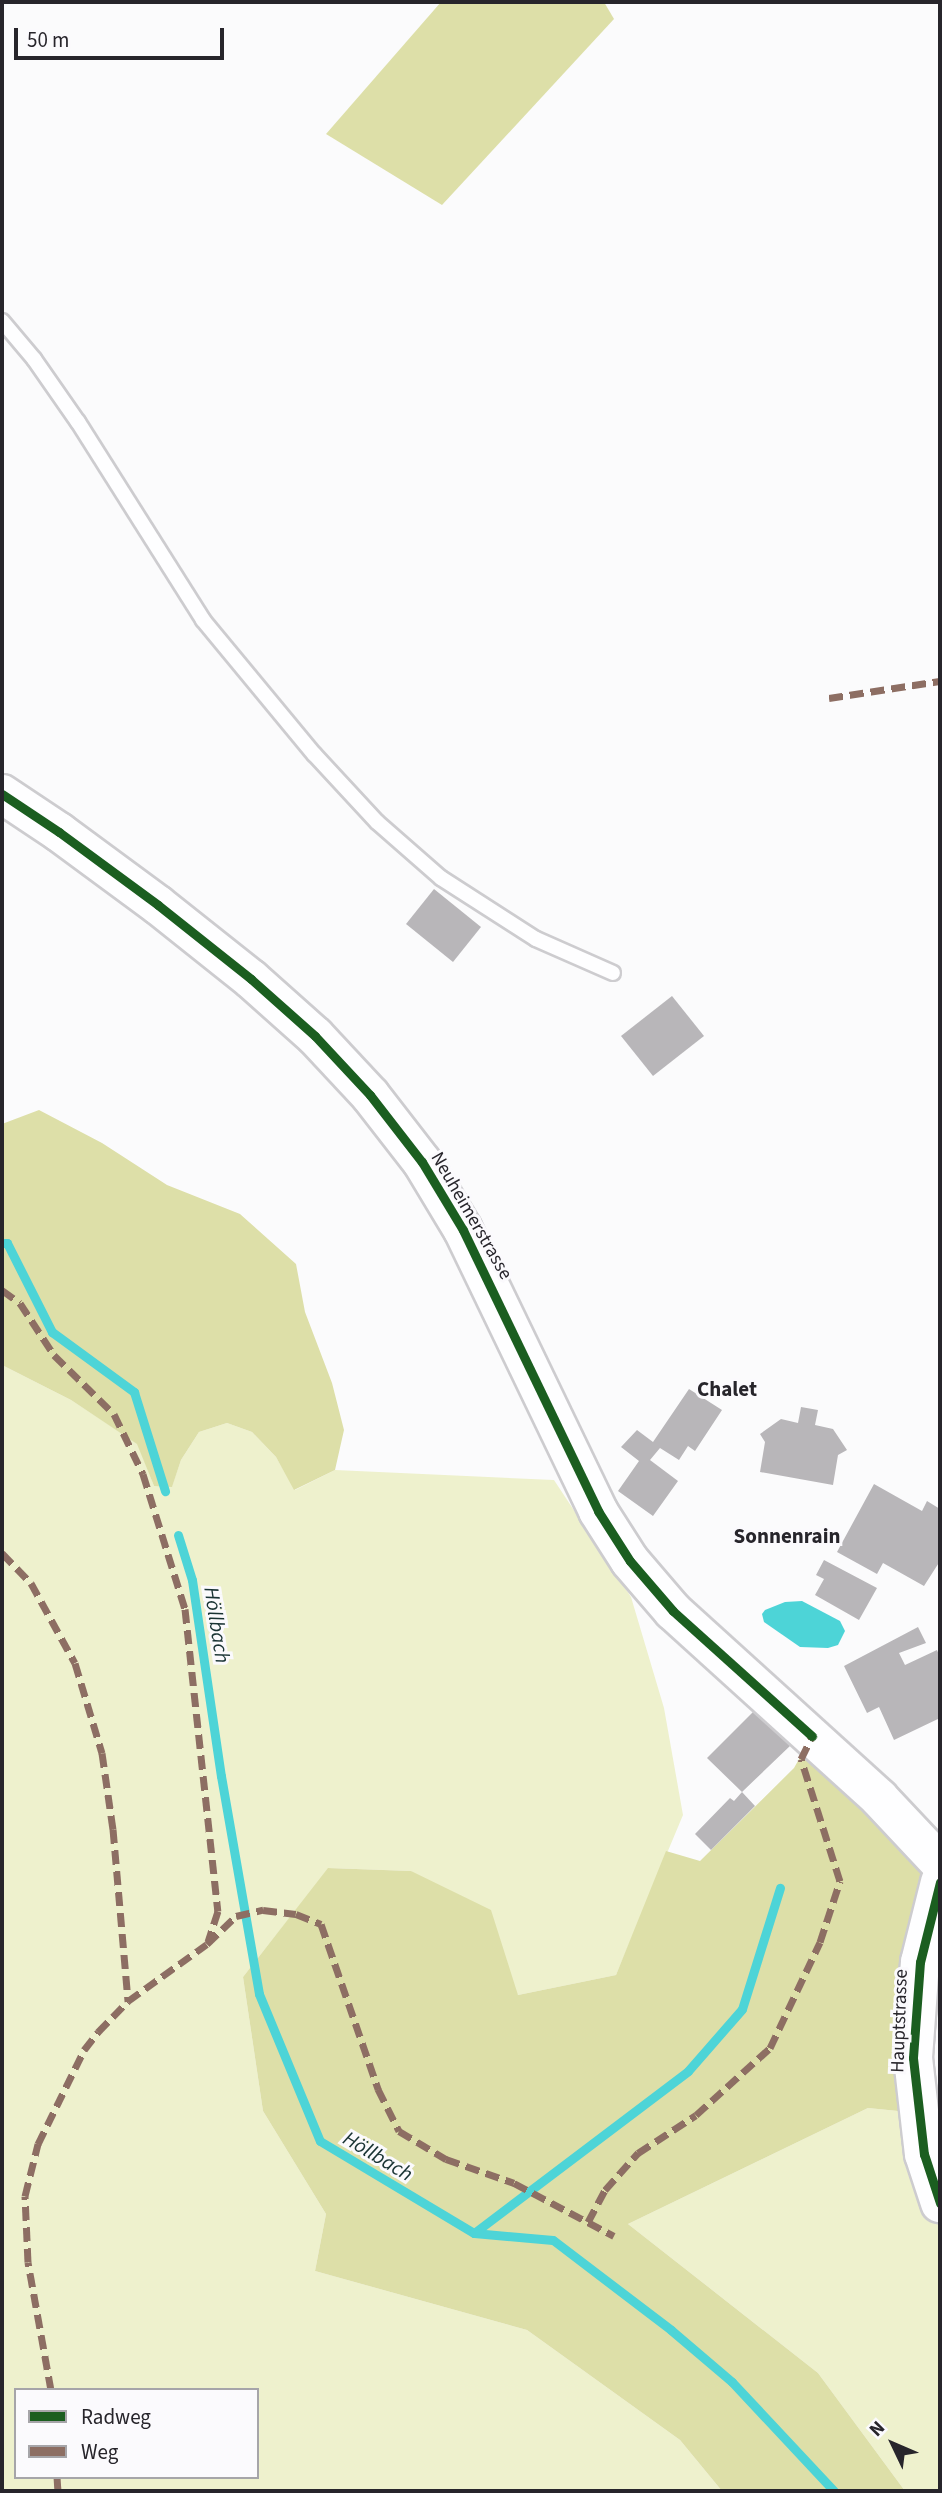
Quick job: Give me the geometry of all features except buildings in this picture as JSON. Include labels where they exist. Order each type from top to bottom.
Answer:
[{"type":"street","name":"Neuheimerstrasse","points":[[2,794],[147,897],[251,979],[315,1036],[369,1094],[422,1162],[463,1230],[598,1511],[630,1561],[673,1611],[869,1789],[940,1863]]},
{"type":"street","name":"Hauptstrasse","points":[[940,1882],[920,1962],[913,2059],[924,2154],[940,2203]]},
{"type":"lane","points":[[2,321],[34,359],[78,422],[202,620],[314,754],[377,822],[441,878],[536,939],[613,974]]},
{"type":"green space","points":[[441,2],[604,2],[614,19],[442,205],[326,134]]},
{"type":"green space","points":[[39,1110],[102,1143],[167,1185],[240,1214],[296,1264],[305,1312],[332,1383],[344,1430],[335,1470],[294,1490],[276,1457],[252,1432],[227,1423],[199,1432],[181,1460],[172,1487],[154,1486],[137,1444],[71,1400],[2,1365],[2,1124]]},
{"type":"green space","points":[[2,1365],[71,1400],[138,1444],[154,1486],[172,1486],[181,1460],[199,1432],[227,1423],[252,1432],[276,1457],[295,1490],[335,1470],[554,1480],[631,1597],[664,1708],[683,1815],[616,1975],[518,1995],[411,1871],[329,1868],[243,1977],[263,2111],[326,2214],[315,2271],[527,2330],[680,2440],[722,2491],[2,2491]]},
{"type":"green space","points":[[812,1736],[940,1863],[918,2113],[868,2108],[628,2224],[818,2373],[905,2491],[722,2491],[680,2440],[527,2330],[315,2271],[326,2214],[263,2111],[243,1977],[328,1868],[411,1871],[491,1910],[518,1995],[616,1975],[666,1851],[700,1861],[794,1768]]},
{"type":"green space","points":[[868,2108],[918,2113],[940,2203],[940,2491],[905,2491],[818,2373],[628,2224]]},
{"type":"water","points":[[802,1601],[840,1621],[845,1631],[838,1645],[828,1648],[800,1647],[764,1622],[762,1614],[765,1610],[785,1602]]},
{"type":"waterway","name":"Höllbach","points":[[2,1243],[7,1243],[52,1332],[134,1392],[165,1491]]},
{"type":"waterway","name":"Höllbach","points":[[178,1535],[192,1580],[221,1776],[259,1994],[320,2141],[474,2233],[688,2071],[742,2009],[780,1888]]},
{"type":"waterway","points":[[474,2233],[553,2240],[671,2330],[732,2382],[834,2491]]},
{"type":"marked path","points":[[829,698],[940,681]]},
{"type":"marked path","points":[[2,1290],[20,1303],[54,1355],[114,1414],[143,1474],[185,1609],[218,1911],[208,1941]]},
{"type":"marked path","points":[[2,1553],[31,1583],[75,1663],[102,1753],[113,1829],[128,2001]]},
{"type":"marked path","points":[[588,2222],[605,2190],[638,2153],[696,2115],[770,2048],[820,1942],[840,1881],[801,1759],[812,1736]]},
{"type":"marked path","points":[[51,2388],[28,2262],[25,2196],[38,2144],[84,2050],[98,2032],[128,2001],[207,1944],[236,1916],[263,1910],[296,1914],[321,1924],[378,2089],[399,2131],[446,2159],[514,2183],[614,2236]]},
{"type":"marked path","points":[[57,2479],[58,2491]]},
{"type":"cycle path","points":[[2,794],[158,905],[251,979],[315,1036],[370,1095],[422,1162],[463,1230],[598,1511],[630,1561],[673,1611],[812,1736]]},
{"type":"cycle path","points":[[940,1882],[920,1962],[913,2058],[924,2154],[940,2203]]},
{"type":"district","name":"Chalet","points":[[727,1389]]},
{"type":"district","name":"Sonnenrain","points":[[787,1536]]}]
